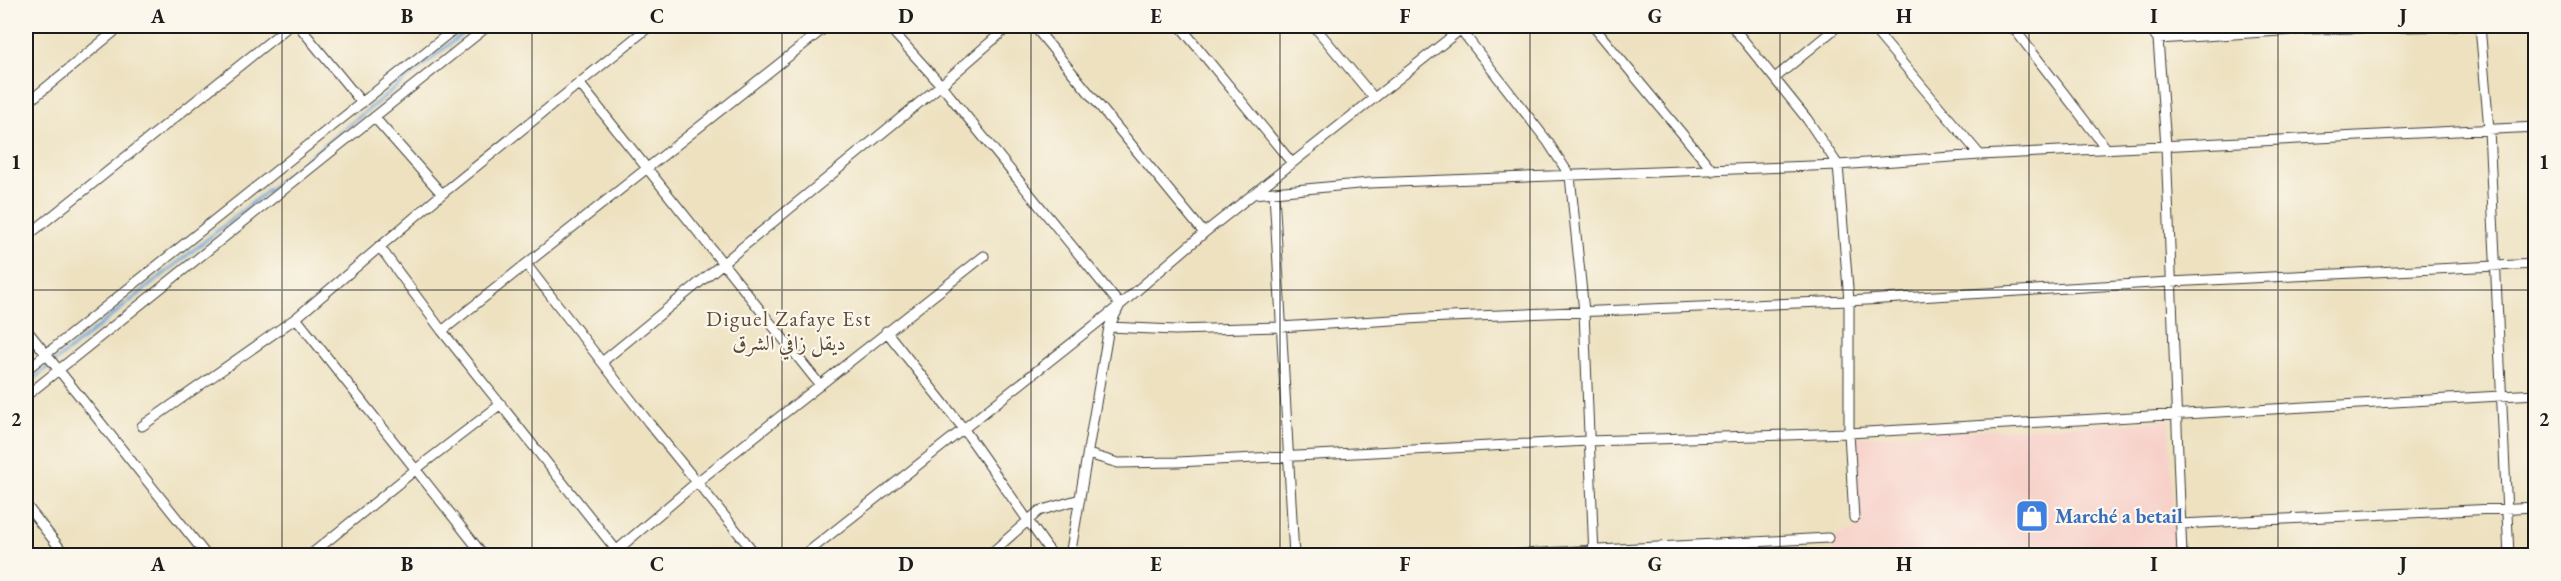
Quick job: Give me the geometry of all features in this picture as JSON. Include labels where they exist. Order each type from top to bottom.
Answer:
[{"type":"street","points":[[26,104],[121,26]]},
{"type":"street","points":[[26,237],[289,26]]},
{"type":"street","points":[[299,26],[362,103]]},
{"type":"street","points":[[26,370],[47,356],[362,103],[447,29],[458,26]]},
{"type":"street","points":[[26,396],[57,368],[488,26]]},
{"type":"street","points":[[142,426],[296,318],[441,194],[650,26]]},
{"type":"street","points":[[442,331],[827,26]]},
{"type":"street","points":[[888,26],[941,85],[1120,304]]},
{"type":"street","points":[[602,362],[941,85],[1009,26]]},
{"type":"street","points":[[1034,26],[1204,233]]},
{"type":"street","points":[[1180,26],[1292,163]]},
{"type":"street","points":[[1314,26],[1374,98]]},
{"type":"street","points":[[1593,26],[1713,171]]},
{"type":"street","points":[[1732,26],[1775,78],[1838,165],[1849,301],[1849,434],[1854,518]]},
{"type":"street","points":[[1775,78],[1838,26]]},
{"type":"street","points":[[1871,26],[1980,155]]},
{"type":"street","points":[[1879,35],[1891,26]]},
{"type":"street","points":[[2012,26],[2106,148]]},
{"type":"street","points":[[2148,26],[2158,39]]},
{"type":"street","points":[[2157,26],[2166,145],[2182,555]]},
{"type":"street","points":[[2158,39],[2309,29],[2454,26]]},
{"type":"street","points":[[2480,26],[2489,129],[2509,555]]},
{"type":"street","points":[[803,555],[1120,304],[1204,233],[1461,27],[1548,142],[1570,177],[1584,312],[1594,553]]},
{"type":"street","points":[[579,83],[820,385]]},
{"type":"street","points":[[374,117],[441,194]]},
{"type":"street","points":[[1253,194],[1369,183],[1838,165],[2106,148],[2535,127]]},
{"type":"street","points":[[1275,192],[1280,327],[1294,555]]},
{"type":"street","points":[[379,246],[442,331],[616,553],[697,482],[984,256]]},
{"type":"street","points":[[526,264],[757,555]]},
{"type":"street","points":[[1109,327],[1175,330],[1280,327],[1424,318],[1849,301],[2535,264]]},
{"type":"street","points":[[1070,555],[1109,327],[1120,304]]},
{"type":"street","points":[[296,318],[484,555]]},
{"type":"street","points":[[26,329],[207,555]]},
{"type":"street","points":[[886,331],[963,428],[1053,555]]},
{"type":"street","points":[[1088,454],[1118,463],[1288,457],[1588,441],[1849,434],[2535,394]]},
{"type":"street","points":[[309,555],[501,404]]},
{"type":"street","points":[[988,555],[1039,511],[1080,499]]},
{"type":"street","points":[[26,505],[66,555]]},
{"type":"street","points":[[2181,524],[2535,507]]},
{"type":"street","points":[[1486,555],[1594,553],[1828,538]]},
{"type":"shaded area","points":[[2169,420],[2175,555],[1834,555],[1833,537],[1857,529],[1854,437]]},
{"type":"waterway","points":[[26,385],[472,26]]},
{"type":"place","name":"Marché a betail","points":[[2032,516]]},
{"type":"district","name":"Diguel Zafaye Est ديقل زافي الشرق","points":[[789,331]]}]
